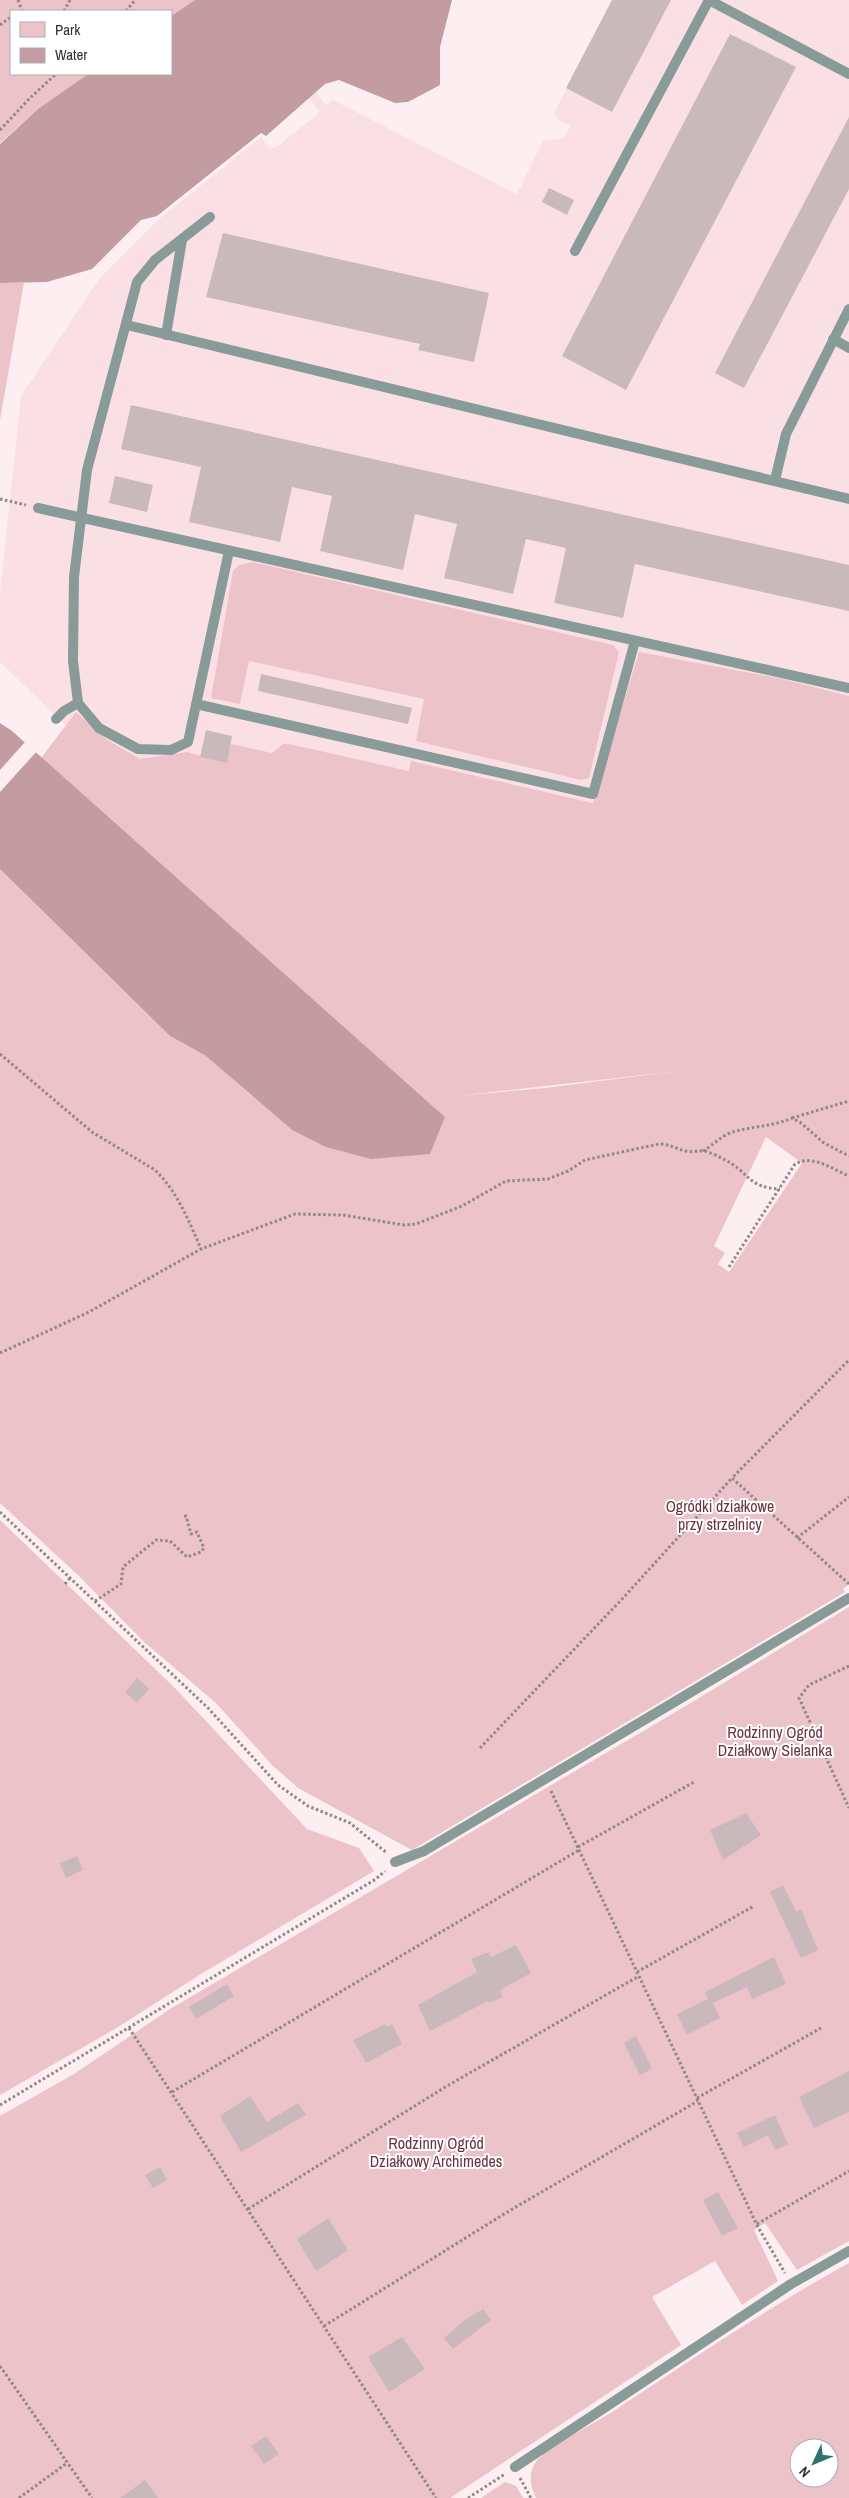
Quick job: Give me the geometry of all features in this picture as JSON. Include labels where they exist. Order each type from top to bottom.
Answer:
[{"type":"lane","points":[[575,251],[709,0],[849,74]]},
{"type":"lane","points":[[210,217],[155,260],[137,282],[127,325],[86,470],[74,578],[73,661],[78,703],[100,728],[138,749],[171,750],[188,742],[229,551]]},
{"type":"lane","points":[[166,335],[182,240]]},
{"type":"lane","points":[[775,480],[786,434],[849,309]]},
{"type":"lane","points":[[127,325],[849,498]]},
{"type":"lane","points":[[833,340],[849,348]]},
{"type":"lane","points":[[38,508],[849,688]]},
{"type":"lane","points":[[196,704],[593,794],[635,642]]},
{"type":"lane","points":[[56,719],[64,711],[78,703]]},
{"type":"lane","points":[[395,1862],[424,1851],[849,1598]]},
{"type":"lane","points":[[515,2467],[791,2284],[849,2250]]},
{"type":"path","points":[[127,10],[135,0]]},
{"type":"path","points":[[0,130],[55,75]]},
{"type":"path","points":[[0,499],[38,508]]},
{"type":"path","points":[[0,1054],[92,1132],[159,1174],[186,1214],[200,1249]]},
{"type":"path","points":[[703,1151],[729,1133],[764,1124],[779,1124],[792,1118],[849,1101]]},
{"type":"path","points":[[792,1118],[801,1123],[824,1143],[849,1156]]},
{"type":"path","points":[[0,1353],[89,1312],[200,1249],[295,1214],[343,1215],[404,1225],[416,1224],[462,1206],[506,1181],[548,1179],[593,1158],[659,1144],[669,1144],[684,1151],[703,1151],[736,1166],[753,1182],[765,1188],[780,1189]]},
{"type":"path","points":[[729,1267],[795,1164],[804,1159],[816,1161],[849,1176]]},
{"type":"path","points":[[480,1748],[624,1597],[732,1478],[849,1360]]},
{"type":"path","points":[[732,1478],[849,1585]]},
{"type":"path","points":[[798,1538],[849,1497]]},
{"type":"path","points":[[0,1512],[208,1708],[278,1785],[308,1806],[350,1823],[384,1848],[395,1862],[376,1879],[0,2105]]},
{"type":"path","points":[[95,1601],[121,1584],[123,1567],[156,1540],[170,1542],[187,1557],[201,1552],[204,1548],[201,1537],[197,1532],[190,1534],[186,1516],[182,1517]]},
{"type":"path","points":[[65,1584],[70,1578]]},
{"type":"path","points":[[849,1666],[809,1685],[799,1698],[849,1808]]},
{"type":"path","points":[[172,2092],[694,1782]]},
{"type":"path","points":[[549,1786],[757,2224],[791,2284]]},
{"type":"path","points":[[248,2209],[447,2086],[754,1906]]},
{"type":"path","points":[[129,2028],[436,2498]]},
{"type":"path","points":[[324,2326],[508,2211],[821,2028]]},
{"type":"path","points":[[757,2224],[849,2171]]},
{"type":"path","points":[[0,2366],[92,2498]]},
{"type":"path","points":[[20,2498],[67,2463]]},
{"type":"path","points":[[468,2498],[515,2467],[531,2498]]},
{"type":"shaded area","points":[[612,0],[849,0],[849,875],[122,780],[0,662],[0,592],[21,396],[99,279],[159,219],[261,137],[270,149],[278,146],[320,112],[308,97],[315,91],[326,105],[333,100],[517,194],[543,141],[564,138],[570,126],[558,120],[554,113]]},
{"type":"green space","points":[[0,0],[195,0],[172,15],[172,10],[10,10],[10,75],[87,75],[38,109],[0,143]]},
{"type":"green space","points":[[0,283],[24,283],[0,420]]},
{"type":"green space","points":[[253,562],[613,645],[619,652],[589,778],[581,780],[416,741],[424,699],[249,661],[240,704],[211,698],[233,571],[239,565]]},
{"type":"green space","name":"Ogródki działkowe przy strzelnicy","points":[[639,652],[782,679],[849,696],[849,1584],[843,1589],[845,1592],[412,1850],[298,1788],[272,1765],[216,1703],[144,1642],[79,1576],[0,1503],[0,869],[170,1036],[206,1056],[292,1130],[445,1117],[41,758],[76,712],[106,739],[140,759],[187,752],[226,763],[231,744],[272,753],[283,744],[289,744],[409,771],[411,761],[593,803]],"holes":[[[670,1072],[545,1088],[457,1096]],[[766,1137],[802,1163],[729,1272],[718,1264],[725,1253],[714,1246]]]},
{"type":"green space","points":[[0,1520],[175,1688],[307,1829],[359,1848],[374,1871],[201,1974],[115,2029],[0,2095]]},
{"type":"green space","name":"Rodzinny Ogród Działkowy Archimedes","points":[[849,1607],[849,2241],[797,2270],[765,2223],[754,2230],[778,2281],[742,2305],[715,2261],[652,2297],[681,2345],[450,2498],[0,2498],[0,2116],[74,2074],[170,2009],[679,1710]]},
{"type":"green space","points":[[849,2263],[849,2498],[536,2498],[532,2486],[531,2473],[534,2465],[547,2452],[759,2316]]},
{"type":"green space","points":[[505,2482],[516,2486],[523,2498],[481,2498]]},
{"type":"water","points":[[195,0],[452,0],[440,47],[440,85],[408,102],[395,103],[339,80],[325,84],[266,136],[261,133],[157,216],[141,220],[92,269],[47,282],[0,283],[0,144],[38,109],[87,75],[172,75],[172,15]]},
{"type":"water","points":[[0,723],[12,731],[445,1117],[430,1154],[371,1159],[326,1147],[292,1130],[206,1056],[170,1036],[0,869]]},
{"type":"pier","points":[[26,741],[37,751],[0,792],[0,770]]},
{"type":"building","points":[[612,0],[671,0],[612,112],[566,88]]},
{"type":"building","points":[[730,34],[796,67],[626,390],[562,356]]},
{"type":"building","points":[[849,117],[849,189],[744,388],[715,373]]},
{"type":"building","points":[[549,188],[574,200],[567,215],[542,202]]},
{"type":"building","points":[[223,233],[489,293],[474,362],[418,350],[420,344],[206,297]]},
{"type":"building","points":[[131,405],[849,565],[849,611],[635,564],[623,618],[554,603],[566,548],[526,539],[513,594],[444,578],[457,524],[415,514],[403,570],[320,551],[332,496],[292,487],[280,542],[189,522],[201,467],[121,449]]},
{"type":"building","points":[[115,476],[153,485],[147,512],[109,503]]},
{"type":"building","points":[[261,674],[412,708],[408,724],[258,691]]},
{"type":"building","points":[[206,730],[232,736],[227,763],[200,757]]},
{"type":"building","points":[[137,1678],[149,1689],[137,1703],[125,1692]]},
{"type":"building","points":[[746,1813],[761,1835],[723,1860],[710,1830]]},
{"type":"building","points":[[77,1856],[83,1870],[66,1878],[60,1863]]},
{"type":"building","points":[[783,1885],[796,1912],[801,1909],[818,1950],[801,1958],[770,1892]]},
{"type":"building","points":[[516,1945],[531,1973],[500,1990],[503,1997],[489,2003],[488,2001],[430,2031],[418,2005],[477,1972],[471,1959],[489,1952],[491,1957]]},
{"type":"building","points":[[774,1957],[786,1984],[752,1999],[747,1987],[713,2003],[720,2018],[687,2035],[677,2014],[708,1999],[705,1992]]},
{"type":"building","points":[[227,1984],[234,1996],[196,2019],[189,2007]]},
{"type":"building","points":[[385,2024],[387,2027],[392,2024],[402,2044],[366,2063],[353,2040]]},
{"type":"building","points":[[636,2036],[652,2069],[640,2075],[624,2043]]},
{"type":"building","points":[[849,2071],[849,2112],[814,2128],[799,2097]]},
{"type":"building","points":[[250,2096],[267,2122],[298,2103],[306,2115],[241,2152],[220,2116]]},
{"type":"building","points":[[775,2115],[788,2144],[775,2150],[768,2135],[744,2147],[737,2133]]},
{"type":"building","points":[[160,2167],[167,2180],[153,2188],[145,2175]]},
{"type":"building","points":[[718,2192],[738,2228],[722,2236],[703,2200]]},
{"type":"building","points":[[328,2218],[348,2250],[316,2271],[297,2239]]},
{"type":"building","points":[[483,2309],[491,2320],[453,2349],[444,2338],[466,2319]]},
{"type":"building","points":[[402,2337],[425,2369],[389,2392],[368,2357]]},
{"type":"building","points":[[266,2436],[279,2454],[264,2464],[251,2446]]},
{"type":"building","points":[[145,2480],[158,2498],[120,2498]]},
{"type":"park label","name":"Rodzinny Ogród Działkowy Sielanka","points":[[775,1741]]}]
